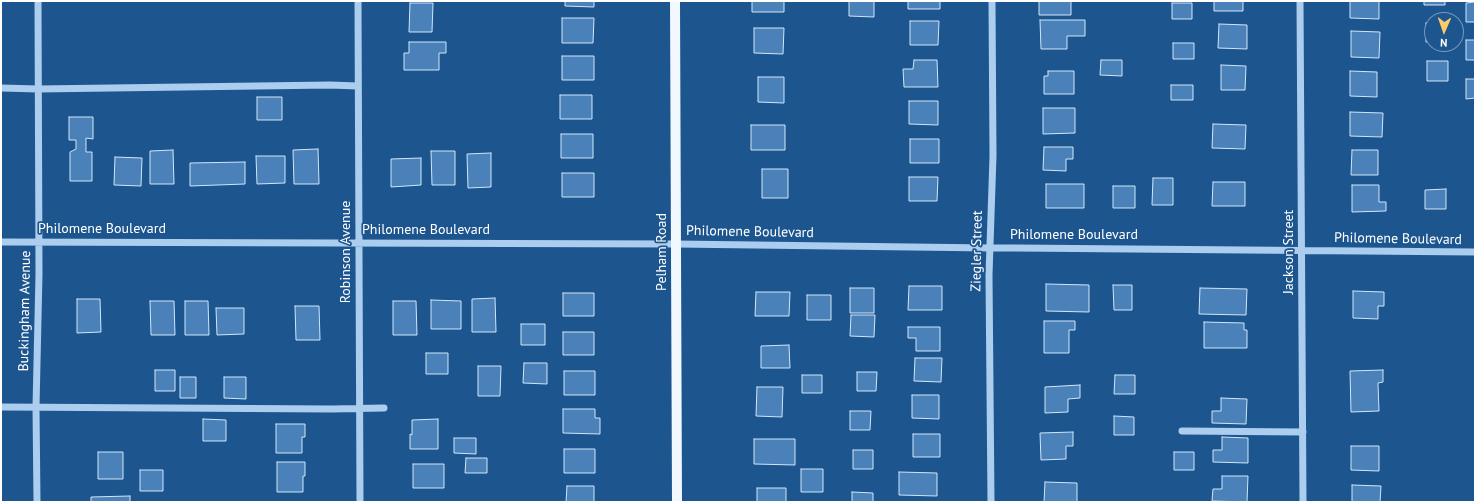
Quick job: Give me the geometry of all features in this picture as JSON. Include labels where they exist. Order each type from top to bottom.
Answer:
[{"type":"main road","name":"Pelham Road","points":[[675,1],[677,502]]},
{"type":"street","name":"Buckingham Avenue","points":[[37,502],[36,407],[39,242],[38,1]]},
{"type":"street","name":"Robinson Avenue","points":[[358,1],[360,502]]},
{"type":"street","name":"Ziegler Street","points":[[991,502],[990,248],[993,156],[992,1]]},
{"type":"street","name":"Jackson Street","points":[[1300,1],[1303,502]]},
{"type":"street","points":[[1,88],[38,89],[322,85],[358,86]]},
{"type":"street","name":"Philomene Boulevard","points":[[1,242],[676,244],[1475,252]]},
{"type":"street","points":[[1,407],[384,408]]},
{"type":"street","points":[[1182,431],[1302,432]]},
{"type":"building","points":[[565,1],[594,1],[594,7],[565,6]]},
{"type":"building","points":[[752,1],[784,1],[784,12],[752,12]]},
{"type":"building","points":[[849,1],[874,1],[874,17],[849,16]]},
{"type":"building","points":[[908,1],[940,1],[940,9],[908,9]]},
{"type":"building","points":[[1039,1],[1071,1],[1071,15],[1039,15]]},
{"type":"building","points":[[1214,1],[1243,1],[1243,11],[1214,11]]},
{"type":"building","points":[[1350,1],[1379,1],[1379,19],[1350,18]]},
{"type":"building","points":[[1424,1],[1445,1],[1445,5],[1424,5]]},
{"type":"building","points":[[1475,2],[1475,22],[1466,22],[1466,3]]},
{"type":"building","points":[[410,3],[433,3],[432,32],[409,32]]},
{"type":"building","points":[[1172,3],[1192,3],[1192,19],[1172,19]]},
{"type":"building","points":[[562,18],[594,18],[593,43],[562,43]]},
{"type":"building","points":[[1040,20],[1085,20],[1085,36],[1067,36],[1067,49],[1041,49]]},
{"type":"building","points":[[910,21],[939,21],[938,45],[910,45]]},
{"type":"building","points":[[1219,24],[1247,25],[1247,49],[1218,48]]},
{"type":"building","points":[[754,28],[784,28],[783,54],[754,53]]},
{"type":"building","points":[[1351,31],[1380,32],[1379,58],[1351,57]]},
{"type":"building","points":[[1466,40],[1475,40],[1475,60],[1466,60]]},
{"type":"building","points":[[409,42],[446,42],[446,53],[439,53],[439,70],[404,70],[404,53],[409,53]]},
{"type":"building","points":[[1173,43],[1194,43],[1194,59],[1173,59]]},
{"type":"building","points":[[562,56],[594,56],[594,80],[562,80]]},
{"type":"building","points":[[914,60],[937,60],[938,87],[904,87],[903,69],[913,69]]},
{"type":"building","points":[[1101,60],[1122,60],[1122,76],[1100,75]]},
{"type":"building","points":[[1427,61],[1448,61],[1448,81],[1427,81]]},
{"type":"building","points":[[1221,65],[1246,66],[1245,90],[1221,90]]},
{"type":"building","points":[[1048,71],[1074,71],[1074,94],[1044,94],[1044,76],[1048,76]]},
{"type":"building","points":[[1350,71],[1377,72],[1377,97],[1350,96]]},
{"type":"building","points":[[758,77],[784,77],[784,103],[758,102]]},
{"type":"building","points":[[1466,79],[1475,79],[1475,98],[1466,99]]},
{"type":"building","points":[[1171,85],[1193,85],[1193,100],[1171,100]]},
{"type":"building","points":[[560,95],[592,95],[592,119],[560,119]]},
{"type":"building","points":[[257,97],[282,97],[282,120],[257,120]]},
{"type":"building","points":[[909,101],[938,101],[938,125],[909,124]]},
{"type":"building","points":[[1043,108],[1075,108],[1075,133],[1043,134]]},
{"type":"building","points":[[1350,112],[1383,113],[1382,137],[1350,136]]},
{"type":"building","points":[[69,117],[93,117],[93,139],[86,138],[86,152],[92,152],[92,181],[70,181],[70,152],[76,149],[76,140],[69,140]]},
{"type":"building","points":[[1213,124],[1246,125],[1245,149],[1212,148]]},
{"type":"building","points":[[751,125],[785,125],[785,150],[751,150]]},
{"type":"building","points":[[561,134],[593,134],[593,158],[561,158]]},
{"type":"building","points":[[910,139],[939,139],[939,163],[910,163]]},
{"type":"building","points":[[1044,147],[1073,147],[1073,159],[1066,159],[1066,171],[1043,170]]},
{"type":"building","points":[[318,149],[319,184],[294,184],[293,150]]},
{"type":"building","points":[[173,150],[174,184],[150,184],[150,151]]},
{"type":"building","points":[[1352,150],[1378,150],[1378,175],[1351,175]]},
{"type":"building","points":[[431,151],[455,151],[455,185],[432,185]]},
{"type":"building","points":[[491,153],[491,187],[468,188],[467,154]]},
{"type":"building","points":[[256,156],[285,156],[285,183],[257,184]]},
{"type":"building","points":[[115,157],[142,158],[141,186],[114,185]]},
{"type":"building","points":[[421,158],[421,185],[391,187],[391,159]]},
{"type":"building","points":[[245,162],[245,184],[190,186],[190,163]]},
{"type":"building","points":[[762,169],[788,169],[788,198],[762,198]]},
{"type":"building","points":[[562,173],[594,173],[594,197],[562,197]]},
{"type":"building","points":[[909,177],[938,177],[937,201],[909,201]]},
{"type":"building","points":[[1153,178],[1173,178],[1173,205],[1152,205]]},
{"type":"building","points":[[1213,182],[1245,182],[1245,206],[1212,206]]},
{"type":"building","points":[[1046,184],[1084,184],[1084,208],[1046,208]]},
{"type":"building","points":[[1352,185],[1379,185],[1379,202],[1386,202],[1386,211],[1352,212]]},
{"type":"building","points":[[1113,186],[1135,186],[1135,208],[1113,208]]},
{"type":"building","points":[[1446,189],[1446,209],[1425,209],[1425,190]]},
{"type":"building","points":[[1046,284],[1089,285],[1089,312],[1046,311]]},
{"type":"building","points":[[1113,285],[1132,285],[1132,310],[1114,310]]},
{"type":"building","points":[[909,286],[942,286],[942,310],[908,310]]},
{"type":"building","points":[[850,288],[874,288],[874,313],[850,313]]},
{"type":"building","points":[[1200,288],[1247,289],[1246,315],[1199,314]]},
{"type":"building","points":[[1353,291],[1384,292],[1384,306],[1378,306],[1378,319],[1353,318]]},
{"type":"building","points":[[756,292],[790,292],[789,316],[755,316]]},
{"type":"building","points":[[563,293],[594,293],[594,316],[563,316]]},
{"type":"building","points":[[807,295],[831,295],[831,320],[807,320]]},
{"type":"building","points":[[495,298],[496,332],[472,332],[472,299]]},
{"type":"building","points":[[77,299],[100,299],[101,332],[77,333]]},
{"type":"building","points":[[431,300],[461,301],[461,329],[431,329]]},
{"type":"building","points":[[150,301],[174,301],[175,335],[151,335]]},
{"type":"building","points":[[185,301],[208,301],[209,335],[185,335]]},
{"type":"building","points":[[393,301],[416,301],[417,335],[393,335]]},
{"type":"building","points":[[295,306],[319,306],[320,340],[296,340]]},
{"type":"building","points":[[216,308],[244,308],[244,334],[217,335]]},
{"type":"building","points":[[851,315],[875,315],[874,337],[850,336]]},
{"type":"building","points":[[1044,321],[1075,321],[1075,330],[1069,330],[1069,353],[1044,353]]},
{"type":"building","points":[[1204,322],[1244,323],[1244,330],[1247,330],[1247,348],[1204,348]]},
{"type":"building","points":[[521,324],[545,324],[545,345],[521,345]]},
{"type":"building","points":[[908,327],[940,327],[940,351],[916,351],[916,338],[908,338]]},
{"type":"building","points":[[563,332],[594,332],[594,355],[563,355]]},
{"type":"building","points":[[789,345],[790,368],[761,368],[761,346]]},
{"type":"building","points":[[426,353],[448,353],[448,374],[426,374]]},
{"type":"building","points":[[915,358],[942,358],[941,382],[914,381]]},
{"type":"building","points":[[524,363],[547,363],[547,384],[523,383]]},
{"type":"building","points":[[478,366],[501,366],[500,396],[478,396]]},
{"type":"building","points":[[155,370],[175,370],[175,391],[155,391]]},
{"type":"building","points":[[1383,370],[1383,382],[1378,383],[1379,411],[1351,412],[1350,371]]},
{"type":"building","points":[[564,371],[595,371],[595,395],[564,395]]},
{"type":"building","points":[[857,372],[877,372],[876,391],[857,391]]},
{"type":"building","points":[[802,375],[822,375],[822,393],[802,393]]},
{"type":"building","points":[[1115,375],[1135,375],[1135,394],[1114,394]]},
{"type":"building","points":[[180,377],[196,377],[196,398],[180,398]]},
{"type":"building","points":[[224,377],[246,377],[246,399],[224,398]]},
{"type":"building","points":[[1080,385],[1080,398],[1068,399],[1068,412],[1045,413],[1045,387]]},
{"type":"building","points":[[757,387],[783,387],[782,417],[756,416]]},
{"type":"building","points":[[912,395],[939,395],[939,419],[912,418]]},
{"type":"building","points":[[1221,398],[1247,399],[1246,424],[1212,423],[1212,411],[1221,411]]},
{"type":"building","points":[[563,409],[595,409],[595,418],[600,418],[600,434],[563,433]]},
{"type":"building","points":[[850,411],[871,411],[870,430],[850,430]]},
{"type":"building","points":[[1114,416],[1134,417],[1134,435],[1114,435]]},
{"type":"building","points":[[203,419],[226,420],[226,441],[203,441]]},
{"type":"building","points":[[438,419],[438,449],[410,449],[412,420]]},
{"type":"building","points":[[276,424],[305,424],[305,437],[302,437],[302,453],[276,453]]},
{"type":"building","points":[[1073,432],[1073,446],[1066,446],[1066,459],[1041,460],[1040,433]]},
{"type":"building","points":[[913,434],[940,434],[940,457],[913,457]]},
{"type":"building","points":[[1222,437],[1248,438],[1248,463],[1213,462],[1213,450],[1222,450]]},
{"type":"building","points":[[454,438],[476,438],[476,454],[454,453]]},
{"type":"building","points":[[754,439],[795,439],[795,465],[754,464]]},
{"type":"building","points":[[1351,446],[1379,446],[1379,471],[1351,470]]},
{"type":"building","points":[[564,449],[595,449],[595,473],[564,473]]},
{"type":"building","points":[[853,450],[873,450],[873,469],[853,469]]},
{"type":"building","points":[[98,452],[123,452],[123,479],[98,479]]},
{"type":"building","points":[[1174,452],[1194,452],[1194,470],[1174,470]]},
{"type":"building","points":[[466,458],[487,458],[487,473],[465,473]]},
{"type":"building","points":[[277,462],[305,462],[303,492],[277,492]]},
{"type":"building","points":[[413,464],[444,464],[444,488],[413,488]]},
{"type":"building","points":[[801,469],[823,469],[823,492],[801,492]]},
{"type":"building","points":[[140,470],[163,470],[163,491],[140,491]]},
{"type":"building","points":[[899,472],[937,473],[937,496],[899,495]]},
{"type":"building","points":[[1222,476],[1248,476],[1247,502],[1212,501],[1213,489],[1222,489]]},
{"type":"building","points":[[1045,482],[1077,483],[1077,502],[1044,502]]},
{"type":"building","points":[[1352,485],[1381,486],[1380,502],[1352,502]]},
{"type":"building","points":[[567,486],[594,486],[594,502],[566,502]]},
{"type":"building","points":[[757,488],[786,488],[786,502],[757,502]]},
{"type":"building","points":[[852,492],[873,493],[873,502],[852,502]]},
{"type":"building","points":[[130,496],[130,502],[91,502],[91,497]]}]
